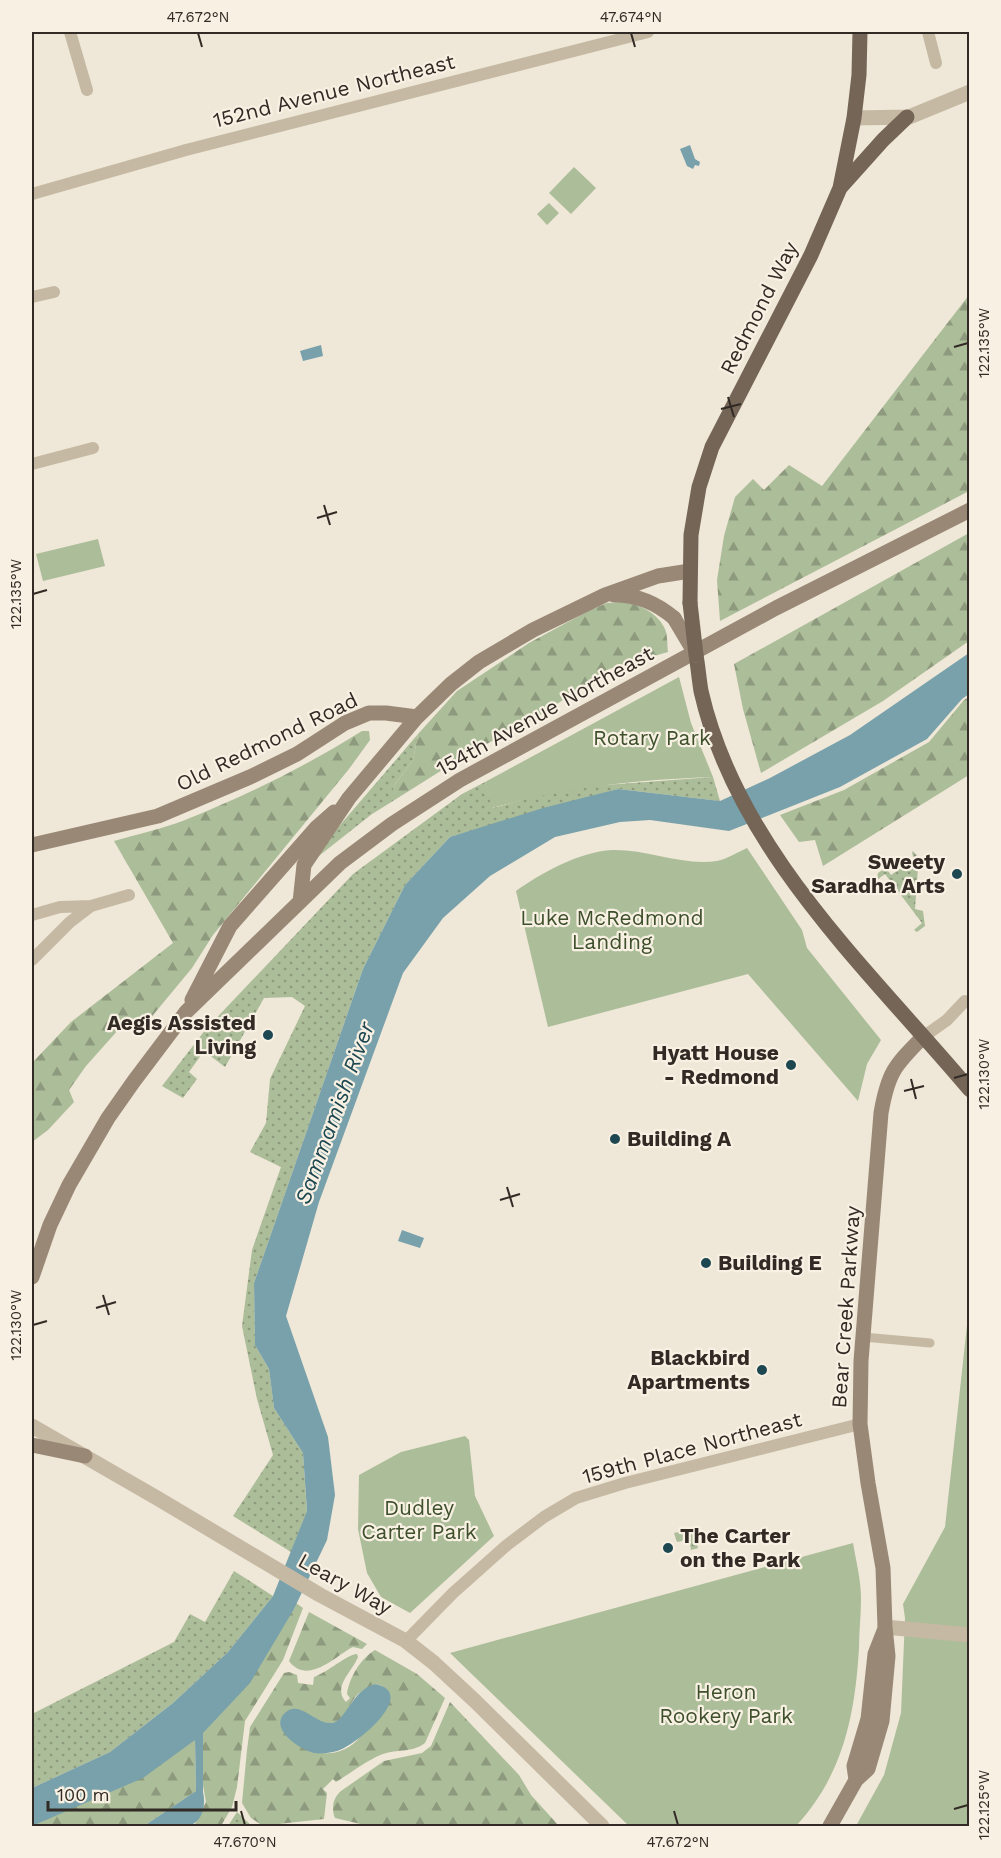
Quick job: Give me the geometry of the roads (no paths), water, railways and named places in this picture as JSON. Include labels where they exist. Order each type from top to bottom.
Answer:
[{"type":"main road","name":"Redmond Way","points":[[860,32],[859,75],[854,118],[840,188],[814,248],[712,447],[699,487],[691,535],[690,603],[701,690],[717,744],[737,790],[760,832],[797,887],[969,1090]]},
{"type":"main road","points":[[840,188],[907,117]]},
{"type":"main road","name":"154th Avenue Northeast","points":[[186,1012],[345,859],[460,780],[776,608],[969,510]]},
{"type":"main road","points":[[300,902],[304,866],[350,798],[417,717],[451,684],[479,662],[533,630],[605,595],[658,576],[690,571]]},
{"type":"main road","points":[[605,595],[633,595],[658,605],[674,618],[696,655]]},
{"type":"main road","name":"Old Redmond Road","points":[[32,845],[158,816],[250,777],[297,753],[345,723],[369,713],[417,717]]},
{"type":"main road","points":[[32,1277],[60,1203],[96,1137],[186,1012],[230,927],[317,827],[350,798]]},
{"type":"main road","name":"Bear Creek Parkway","points":[[830,1827],[856,1780],[868,1769],[882,1721],[888,1656],[883,1568],[860,1424],[863,1337],[880,1113],[886,1085],[892,1071],[923,1037]]},
{"type":"main road","points":[[32,1445],[85,1456]]},
{"type":"street","points":[[70,32],[87,90]]},
{"type":"street","name":"152nd Avenue Northeast","points":[[32,194],[196,147],[648,32]]},
{"type":"street","points":[[928,32],[936,63]]},
{"type":"street","points":[[939,105],[969,81]]},
{"type":"street","points":[[854,118],[907,117],[969,92]]},
{"type":"street","points":[[32,297],[54,291]]},
{"type":"street","points":[[32,464],[93,448]]},
{"type":"street","points":[[32,915],[60,907],[91,906],[129,895]]},
{"type":"street","points":[[32,960],[70,922],[91,906]]},
{"type":"street","points":[[923,1037],[947,1020],[965,1001]]},
{"type":"street","points":[[863,1337],[930,1343]]},
{"type":"street","name":"159th Place Northeast","points":[[406,1641],[453,1593],[507,1545],[544,1517],[576,1498],[625,1483],[860,1424]]},
{"type":"street","name":"Leary Way","points":[[32,1426],[320,1595],[406,1641],[475,1701],[602,1827]]},
{"type":"street","points":[[885,1628],[969,1635]]},
{"type":"water","points":[[690,145],[695,159],[700,162],[699,166],[695,165],[693,169],[687,166],[680,149]]},
{"type":"water","points":[[321,345],[323,356],[303,361],[300,351]]},
{"type":"water","name":"Sammamish River","points":[[969,653],[969,694],[927,739],[840,787],[729,831],[650,820],[620,822],[555,837],[490,876],[443,918],[403,973],[319,1202],[286,1316],[328,1437],[335,1495],[327,1540],[294,1609],[250,1683],[203,1733],[204,1802],[202,1812],[194,1824],[144,1826],[196,1791],[195,1740],[143,1778],[32,1826],[32,1788],[110,1752],[173,1703],[228,1652],[273,1596],[307,1511],[303,1453],[274,1408],[269,1369],[255,1345],[254,1283],[363,969],[405,885],[450,837],[543,808],[618,789],[720,801],[770,778],[850,735]]},
{"type":"water","points":[[402,1230],[424,1238],[420,1248],[398,1241]]},
{"type":"water","points":[[375,1684],[387,1689],[391,1698],[387,1708],[369,1730],[337,1751],[314,1753],[301,1748],[288,1737],[280,1725],[281,1718],[291,1709],[302,1711],[326,1723],[337,1721],[361,1692]]},
{"type":"place","name":"Sweety Saradha Arts","points":[[957,874]]},
{"type":"place","name":"Aegis Assisted Living","points":[[268,1035]]},
{"type":"place","name":"Hyatt House - Redmond","points":[[791,1065]]},
{"type":"place","name":"Building A","points":[[615,1139]]},
{"type":"place","name":"Building E","points":[[706,1263]]},
{"type":"place","name":"Blackbird Apartments","points":[[762,1370]]},
{"type":"place","name":"The Carter on the Park","points":[[668,1548]]},
{"type":"park label","name":"Rotary Park","points":[[652,738]]},
{"type":"park label","name":"Luke McRedmond Landing","points":[[612,930]]},
{"type":"park label","name":"Dudley Carter Park","points":[[419,1520]]},
{"type":"park label","name":"Heron Rookery Park","points":[[726,1704]]}]
